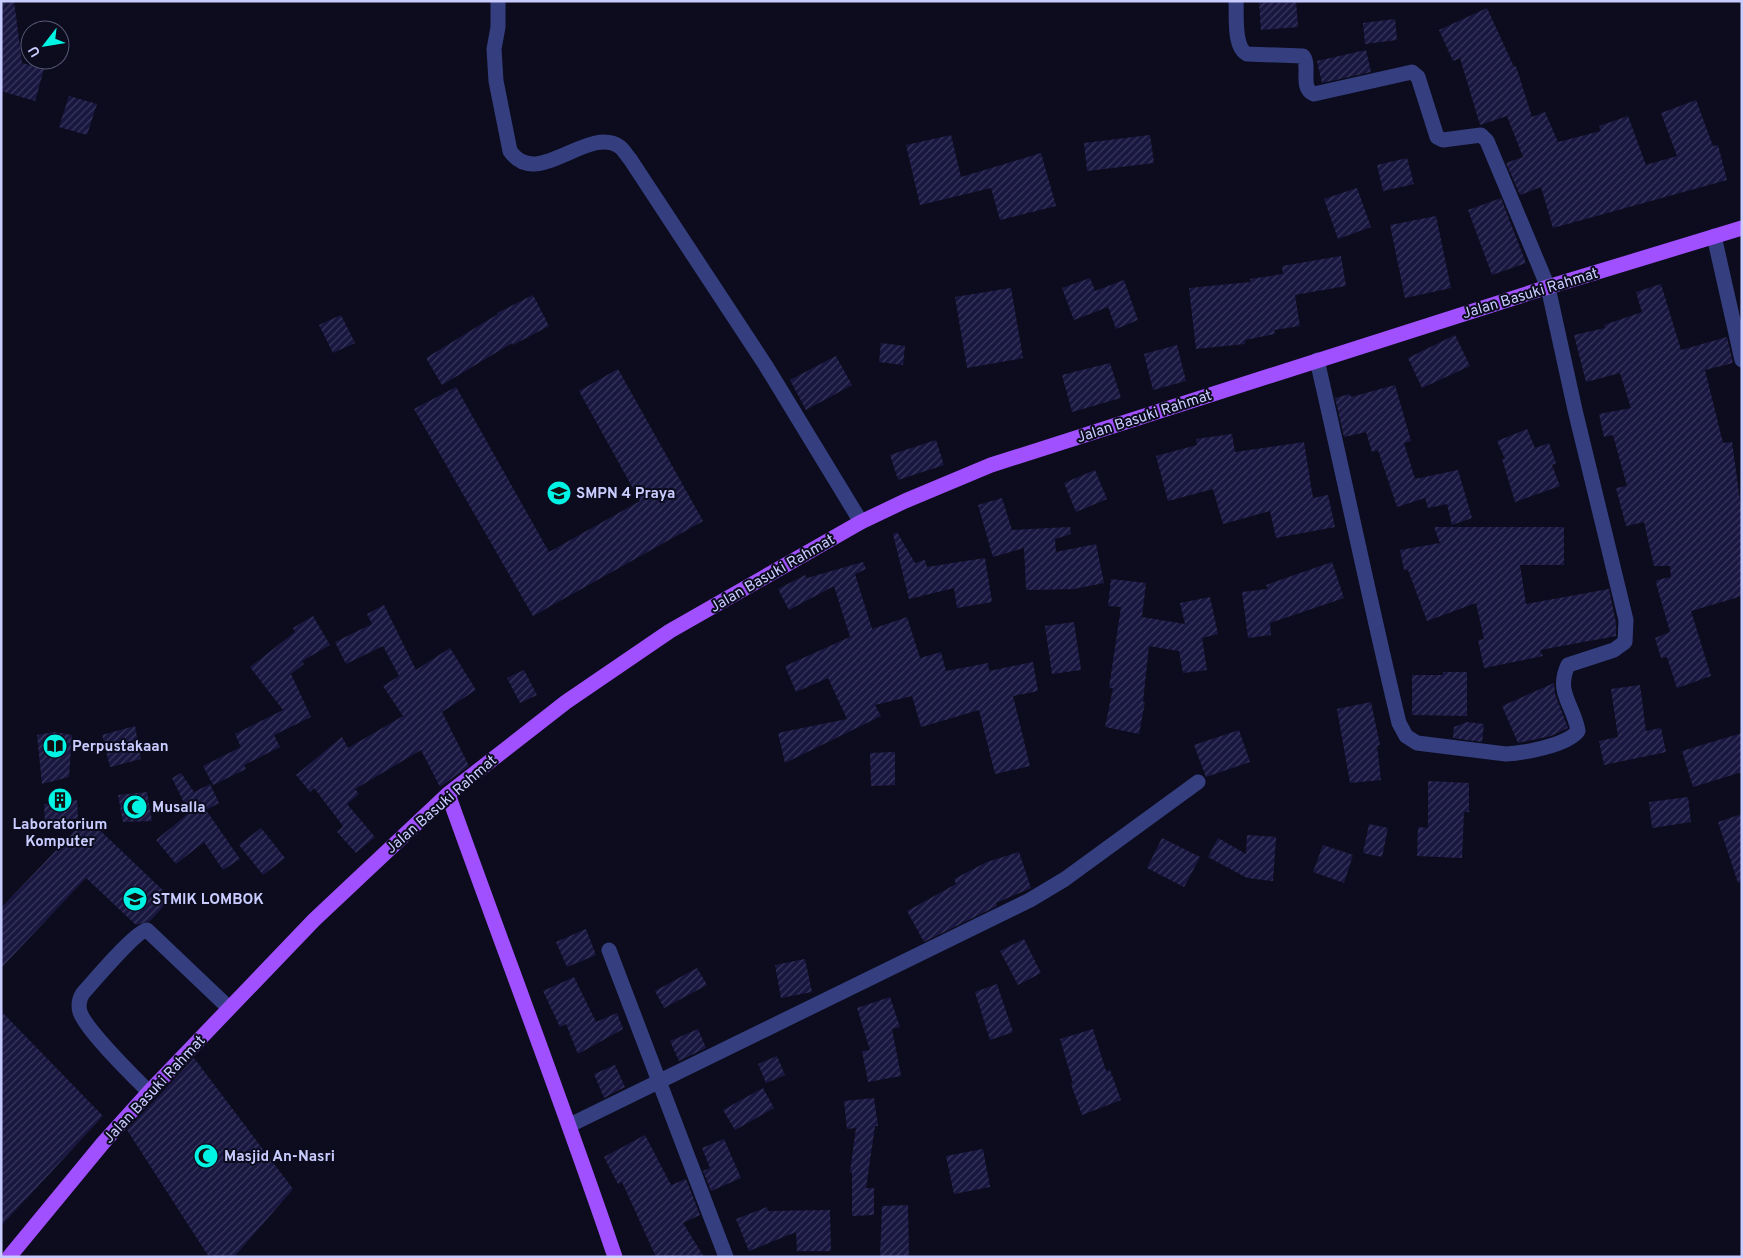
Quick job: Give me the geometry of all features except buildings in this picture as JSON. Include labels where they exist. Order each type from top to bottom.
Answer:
[{"type":"main road","name":"Jalan Basuki Rahmat","points":[[9,1257],[97,1150],[148,1092],[314,920],[448,794],[566,702],[670,631],[861,522],[905,501],[991,465],[1548,286],[1742,228]]},
{"type":"main road","points":[[448,794],[523,1002],[570,1125],[615,1257]]},
{"type":"street","points":[[498,1],[498,27],[494,50],[496,81],[510,152],[516,160],[525,165],[538,164],[595,144],[607,143],[620,147],[630,159],[766,366],[861,522]]},
{"type":"street","points":[[1236,1],[1239,45],[1242,52],[1247,54],[1303,56],[1306,61],[1306,88],[1310,92],[1314,94],[1412,72],[1417,74],[1437,137],[1443,140],[1482,135],[1485,137],[1548,286],[1577,419],[1626,620],[1627,631],[1624,642],[1614,650],[1568,665],[1562,677],[1564,696],[1578,731],[1564,741],[1520,754],[1506,754],[1416,744],[1404,733],[1399,723],[1378,637],[1347,486],[1317,360]]},
{"type":"street","points":[[1714,236],[1742,360]]},
{"type":"street","points":[[570,1125],[1030,900],[1056,885],[1198,782]]},
{"type":"street","points":[[148,1092],[87,1023],[79,1008],[83,993],[118,954],[140,933],[147,930],[229,1008]]},
{"type":"street","points":[[609,950],[661,1080],[726,1257]]},
{"type":"place","name":"SMPN 4 Praya","points":[[559,493]]},
{"type":"place","name":"Perpustakaan","points":[[55,746]]},
{"type":"place","name":"Laboratorium Komputer","points":[[60,800]]},
{"type":"place","name":"Musalla","points":[[135,807]]},
{"type":"place","name":"STMIK LOMBOK","points":[[135,899]]},
{"type":"place","name":"Masjid An-Nasri","points":[[206,1156]]}]
